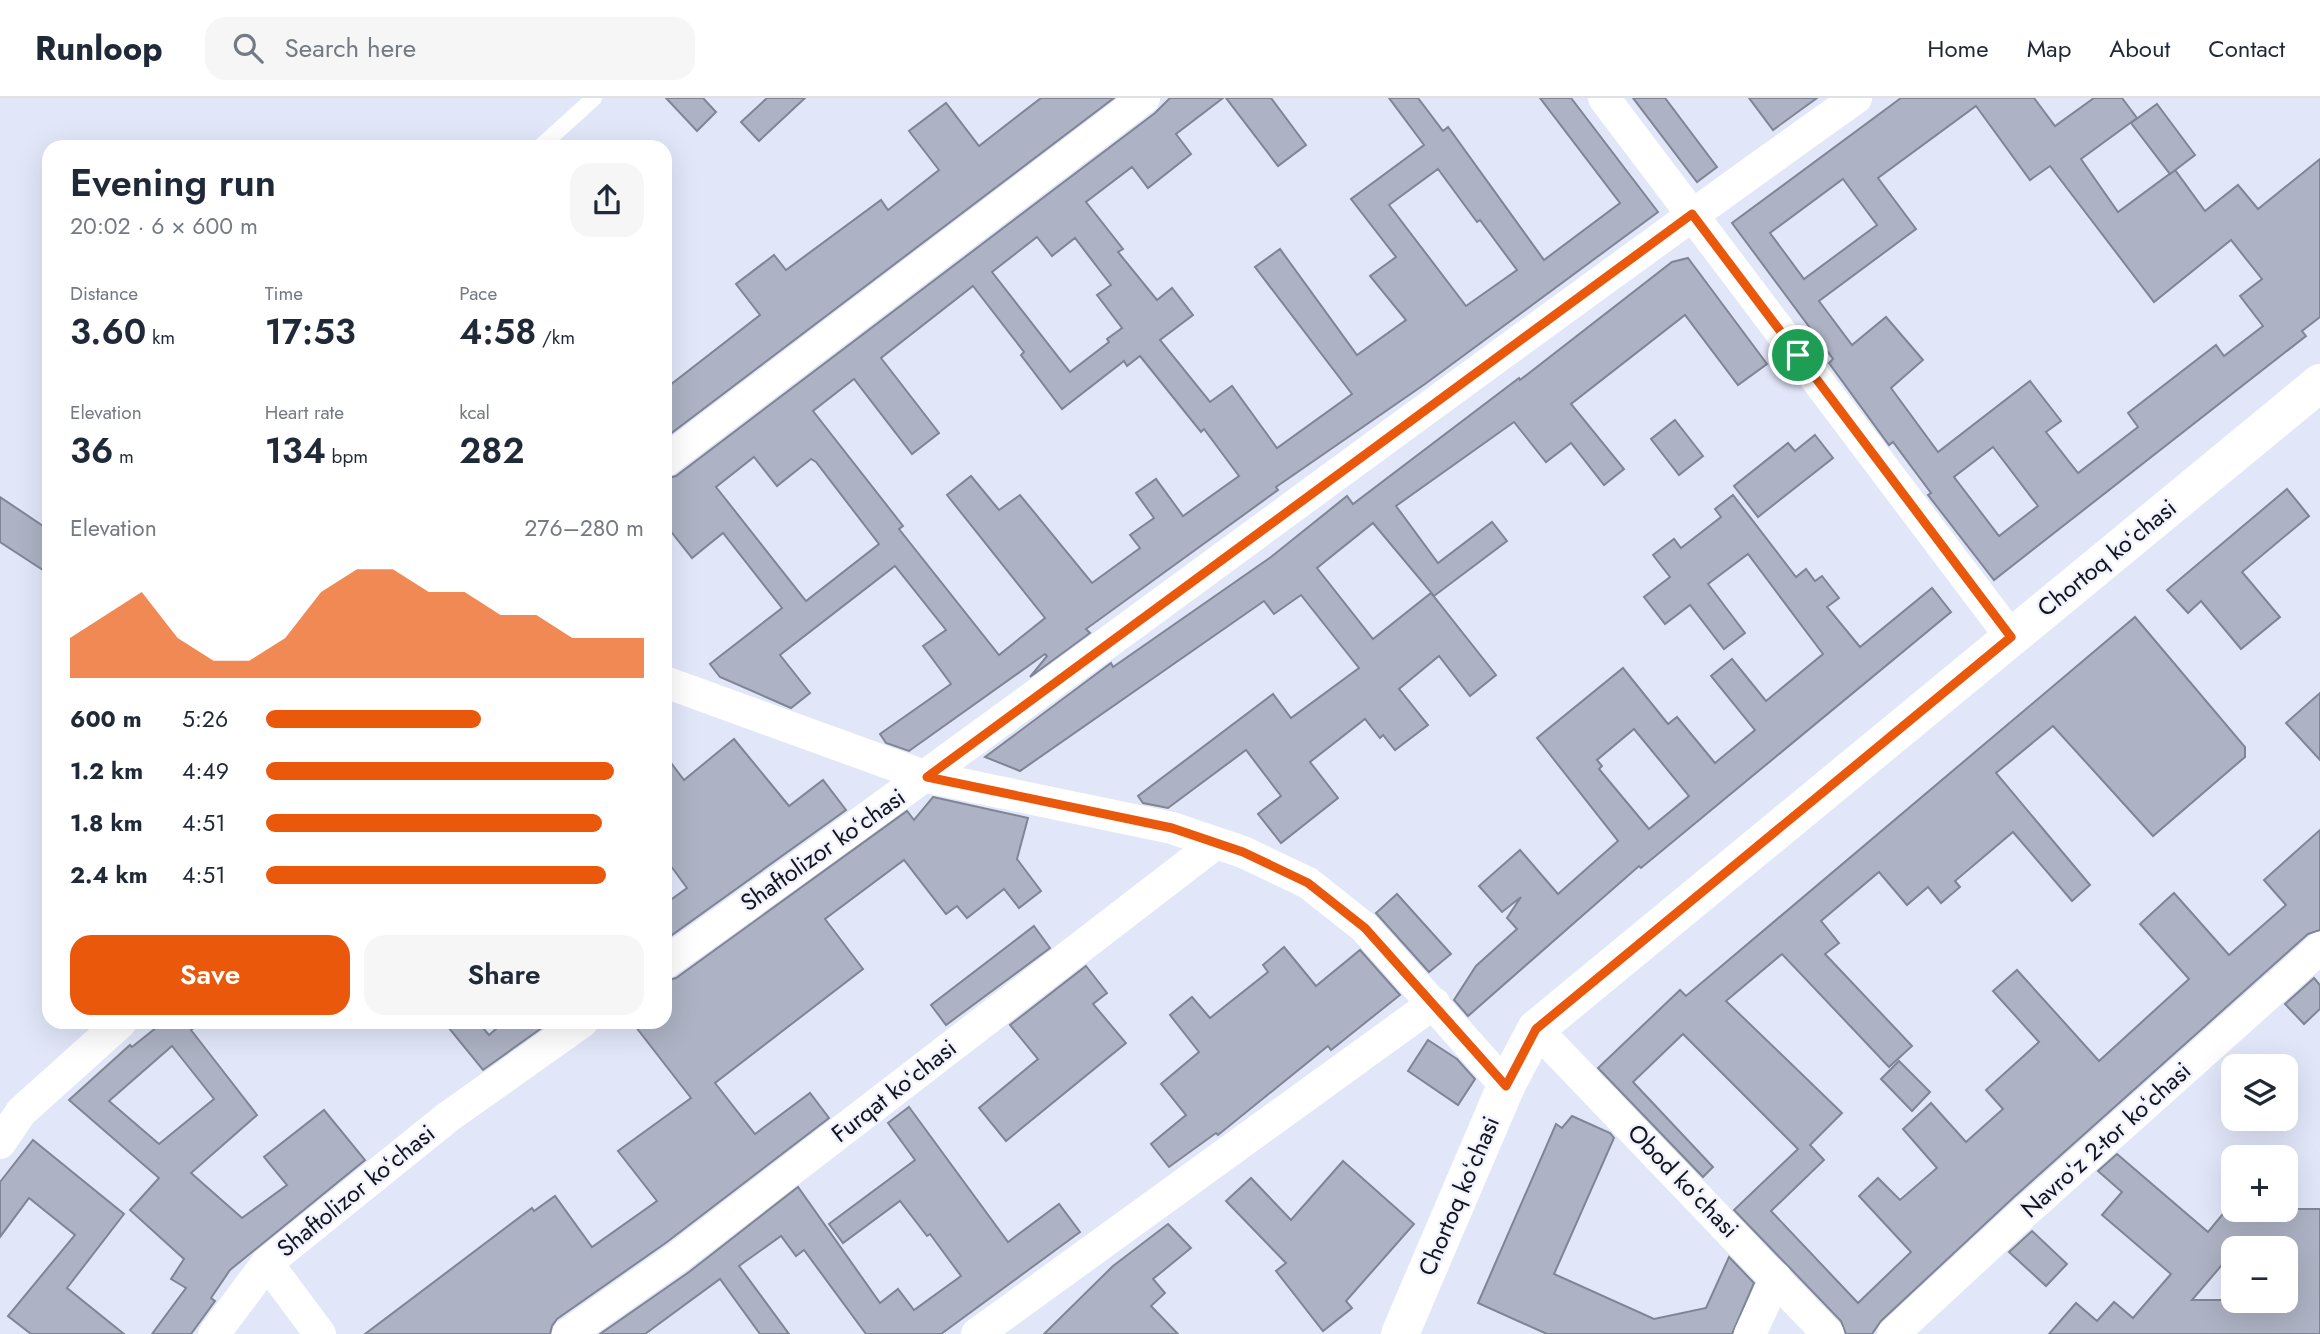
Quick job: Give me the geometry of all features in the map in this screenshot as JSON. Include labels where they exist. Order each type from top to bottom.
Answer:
[{"type":"main road","name":"Chortoq koʻchasi","points":[[1400,1334],[1506,1086],[1536,1029],[2320,383]]},
{"type":"street","points":[[672,456],[1144,98]]},
{"type":"street","points":[[1604,98],[2011,637]]},
{"type":"street","name":"Shaftolizor koʻchasi","points":[[672,958],[927,777],[1692,214],[1856,98]]},
{"type":"street","points":[[672,685],[927,777],[1172,828],[1243,852],[1308,883],[1365,928],[1506,1086]]},
{"type":"street","name":"Furqat koʻchasi","points":[[568,1334],[678,1257],[1216,843]]},
{"type":"street","name":"Navroʻz 2-tor koʻchasi","points":[[1894,1334],[2026,1211],[2320,948]]},
{"type":"street","points":[[977,1334],[1434,1003]]},
{"type":"street","points":[[0,1143],[21,1112],[113,1029]]},
{"type":"street","name":"Shaftolizor koʻchasi","points":[[214,1334],[267,1263],[448,1117],[572,1029]]},
{"type":"street","name":"Obod koʻchasi","points":[[1536,1029],[1828,1334]]},
{"type":"street","points":[[267,1263],[320,1334]]},
{"type":"street","points":[[1750,1334],[1776,1278]]},
{"type":"lane","points":[[548,140],[594,98]]},
{"type":"building","points":[[666,98],[703,98],[716,112],[697,131]]},
{"type":"building","points":[[767,98],[805,98],[759,141],[741,122]]},
{"type":"building","points":[[1041,98],[1114,98],[672,433],[672,384],[760,315],[736,284],[774,255],[786,270],[881,200],[888,210],[939,170],[909,131],[946,103],[979,146]]},
{"type":"building","points":[[1170,98],[1223,98],[1176,134],[1191,154],[1148,188],[1132,167],[1086,202],[1123,249],[1118,252],[1157,300],[1172,288],[1193,315],[1160,340],[1210,402],[1232,386],[1277,448],[1352,394],[1255,267],[1280,249],[1357,355],[1406,320],[1370,276],[1396,257],[1351,199],[1424,145],[1389,98],[1418,98],[1443,131],[1448,127],[1544,260],[1620,203],[1540,98],[1571,98],[1658,212],[1425,384],[1276,487],[1278,490],[1086,629],[1090,633],[1030,677],[1047,656],[1045,654],[909,751],[886,743],[880,734],[951,684],[923,646],[946,630],[895,566],[780,655],[810,693],[791,708],[720,677],[710,664],[782,608],[723,533],[692,558],[672,533],[672,477],[1155,113]],"holes":[[[1438,169],[1517,270],[1466,306],[1389,205]],[[1037,237],[1052,256],[1075,238],[1111,285],[1097,295],[1122,328],[1107,339],[1109,342],[1070,372],[992,272]],[[973,286],[1024,352],[1021,355],[1062,409],[1124,361],[1127,366],[1140,356],[1201,432],[1204,429],[1239,476],[1183,516],[1156,479],[1136,493],[1154,518],[1130,535],[1140,548],[1092,583],[1020,495],[999,510],[971,476],[947,495],[1045,618],[999,655],[899,529],[903,526],[813,411],[854,379],[912,454],[939,433],[881,358]],[[754,457],[777,486],[811,459],[816,462],[879,544],[806,601],[716,487]]]},
{"type":"building","points":[[1226,98],[1271,98],[1306,145],[1278,166]]},
{"type":"building","points":[[1633,98],[1665,98],[1717,167],[1697,182]]},
{"type":"building","points":[[1749,98],[1817,98],[1773,130]]},
{"type":"building","points":[[1901,98],[2034,98],[2055,126],[2094,98],[2122,98],[2137,118],[2081,159],[2118,212],[2175,170],[2205,211],[2238,185],[2258,209],[2320,159],[2320,317],[2302,331],[2306,336],[1994,580],[1928,495],[1931,493],[1893,442],[1889,445],[1829,363],[1833,359],[1732,223]],"holes":[[[1976,106],[2030,180],[2050,166],[2154,302],[2231,240],[2262,279],[2240,296],[2263,326],[2224,356],[2216,345],[2128,413],[2138,427],[2078,473],[2046,432],[2061,421],[2030,381],[1938,452],[1891,388],[1923,360],[1886,317],[1852,345],[1819,301],[1916,229],[1878,178]],[[1843,179],[1877,225],[1804,279],[1770,233]],[[1993,447],[2038,506],[1999,536],[1954,477]]]},
{"type":"building","points":[[2157,104],[2195,155],[2170,174],[2131,123]]},
{"type":"building","points":[[1688,258],[1767,364],[1738,385],[1685,315],[1571,404],[1624,469],[1604,485],[1571,443],[1546,462],[1514,422],[1396,506],[1438,563],[1492,522],[1507,541],[1434,596],[1373,523],[1317,568],[1373,639],[1431,593],[1496,675],[1470,696],[1439,656],[1399,689],[1428,725],[1395,750],[1383,735],[1380,738],[1365,719],[1310,762],[1338,798],[1281,843],[1258,814],[1281,796],[1246,750],[1168,808],[1143,803],[1138,796],[1273,694],[1291,718],[1359,668],[1301,595],[1274,614],[1264,601],[1020,771],[985,757],[1111,663],[1113,667],[1271,557],[1347,496],[1353,504],[1519,378],[1520,380],[1672,262]]},
{"type":"building","points":[[1675,420],[1703,456],[1679,475],[1651,439]]},
{"type":"building","points":[[1815,435],[1833,458],[1758,517],[1734,486],[1788,443],[1795,451]]},
{"type":"building","points":[[2287,489],[2309,516],[2242,572],[2280,617],[2241,649],[2201,601],[2188,613],[2167,590]]},
{"type":"building","points":[[1733,495],[1796,577],[1806,569],[1815,581],[1822,576],[1839,598],[1827,607],[1860,647],[1932,588],[1951,612],[1641,868],[1639,866],[1468,1016],[1454,1000],[1476,966],[1517,929],[1507,918],[1521,897],[1502,912],[1479,886],[1520,850],[1558,894],[1618,841],[1537,738],[1623,668],[1668,724],[1677,717],[1715,763],[1755,730],[1711,676],[1732,659],[1766,701],[1823,654],[1748,554],[1708,584],[1745,633],[1724,649],[1690,605],[1665,624],[1644,597],[1670,577],[1653,555],[1674,539],[1681,548],[1721,517],[1715,509]],"holes":[[[1634,729],[1689,796],[1649,829],[1599,769],[1602,766],[1597,760]]]},
{"type":"building","points":[[0,497],[42,525],[42,569],[0,542]]},
{"type":"building","points":[[2135,617],[2245,747],[2245,757],[2153,836],[2053,726],[1996,773],[2090,885],[2072,901],[2013,832],[1955,881],[1960,887],[1941,903],[1928,887],[1907,905],[1879,872],[1821,921],[1839,943],[1825,954],[1912,1046],[1889,1067],[1782,954],[1726,1001],[1842,1113],[1810,1145],[1824,1160],[1771,1211],[1858,1303],[1911,1252],[1859,1196],[1878,1178],[1900,1200],[1937,1168],[1903,1129],[1931,1103],[1966,1142],[2003,1109],[1986,1090],[2039,1042],[1993,991],[2017,970],[2099,1061],[2189,979],[2140,924],[2174,893],[2229,955],[2286,905],[2264,880],[2320,830],[2320,930],[2308,934],[2014,1197],[1881,1321],[1872,1334],[1846,1334],[1841,1321],[1734,1210],[1798,1149],[1683,1034],[1633,1082],[1713,1167],[1703,1177],[1598,1068],[1680,990],[1686,996]]},
{"type":"building","points":[[2320,693],[2320,760],[2286,723]]},
{"type":"building","points":[[734,739],[789,806],[823,780],[846,810],[672,935],[672,899],[687,888],[672,868],[672,764],[684,780]]},
{"type":"building","points":[[933,797],[1028,818],[1017,859],[1041,891],[1019,908],[1004,889],[967,918],[957,906],[946,914],[904,860],[825,919],[863,969],[715,1083],[755,1134],[810,1093],[829,1118],[667,1242],[557,1319],[550,1334],[365,1334],[532,1208],[534,1211],[555,1196],[592,1247],[657,1201],[618,1151],[691,1098],[637,1029],[672,1029],[672,979],[907,811],[914,820]]},
{"type":"building","points":[[1397,894],[1451,954],[1429,972],[1376,913]]},
{"type":"building","points":[[1034,926],[1050,948],[946,1025],[931,1005]]},
{"type":"building","points":[[1284,947],[1316,986],[1360,950],[1400,995],[1331,1050],[1328,1046],[1218,1135],[1216,1133],[1169,1167],[1151,1144],[1186,1115],[1161,1084],[1199,1052],[1170,1015],[1192,997],[1210,1018],[1268,972],[1263,965]]},
{"type":"building","points":[[1086,966],[1107,993],[1093,1004],[1126,1043],[1006,1141],[979,1108],[1038,1059],[1010,1025]]},
{"type":"building","points":[[2314,978],[2320,985],[2320,1009],[2304,1024],[2285,1004]]},
{"type":"building","points":[[154,1029],[192,1029],[257,1115],[191,1173],[242,1218],[287,1185],[264,1157],[324,1110],[365,1160],[230,1270],[211,1298],[215,1301],[191,1334],[152,1334],[186,1288],[171,1279],[184,1259],[130,1210],[159,1178],[69,1100],[130,1045],[132,1047]],"holes":[[[172,1046],[214,1099],[159,1144],[109,1101]]]},
{"type":"building","points":[[450,1029],[484,1029],[489,1035],[496,1029],[540,1029],[483,1070]]},
{"type":"building","points":[[1428,1040],[1457,1059],[1475,1079],[1458,1105],[1408,1071]]},
{"type":"building","points":[[1899,1061],[1930,1092],[1912,1111],[1881,1079]]},
{"type":"building","points":[[909,1107],[1008,1242],[1059,1204],[1080,1232],[941,1334],[866,1334],[804,1250],[796,1256],[781,1236],[739,1266],[789,1334],[760,1334],[720,1279],[645,1334],[600,1334],[689,1272],[798,1187],[880,1303],[898,1289],[914,1310],[961,1276],[930,1234],[927,1236],[900,1201],[843,1243],[829,1224],[915,1160],[888,1123]]},
{"type":"building","points":[[1572,1116],[1610,1133],[1614,1138],[1554,1274],[1654,1319],[1706,1308],[1729,1257],[1754,1283],[1732,1334],[1547,1334],[1478,1303],[1556,1124],[1562,1128]]},
{"type":"building","points":[[33,1140],[124,1214],[67,1288],[124,1334],[31,1334],[8,1316],[75,1235],[29,1198],[0,1237],[0,1182]]},
{"type":"building","points":[[2117,1154],[2208,1232],[2221,1216],[2221,1222],[2298,1222],[2298,1209],[2320,1209],[2320,1334],[2049,1334],[2076,1303],[2097,1321],[2114,1302],[2133,1318],[2171,1274],[2102,1215],[2122,1192],[2098,1171]]},
{"type":"building","points":[[1343,1161],[1414,1224],[1346,1301],[1352,1308],[1323,1331],[1276,1271],[1286,1263],[1226,1201],[1251,1178],[1291,1220]]},
{"type":"building","points":[[1168,1224],[1191,1248],[1153,1279],[1165,1293],[1151,1306],[1178,1334],[1044,1334],[1113,1266]]},
{"type":"building","points":[[2032,1231],[2067,1264],[2046,1286],[2009,1252]]},
{"type":"route","points":[[1692,214],[1798,355],[2011,637],[1536,1029],[1506,1086],[1365,928],[1308,883],[1243,852],[1172,828],[927,777],[1692,214]]}]
